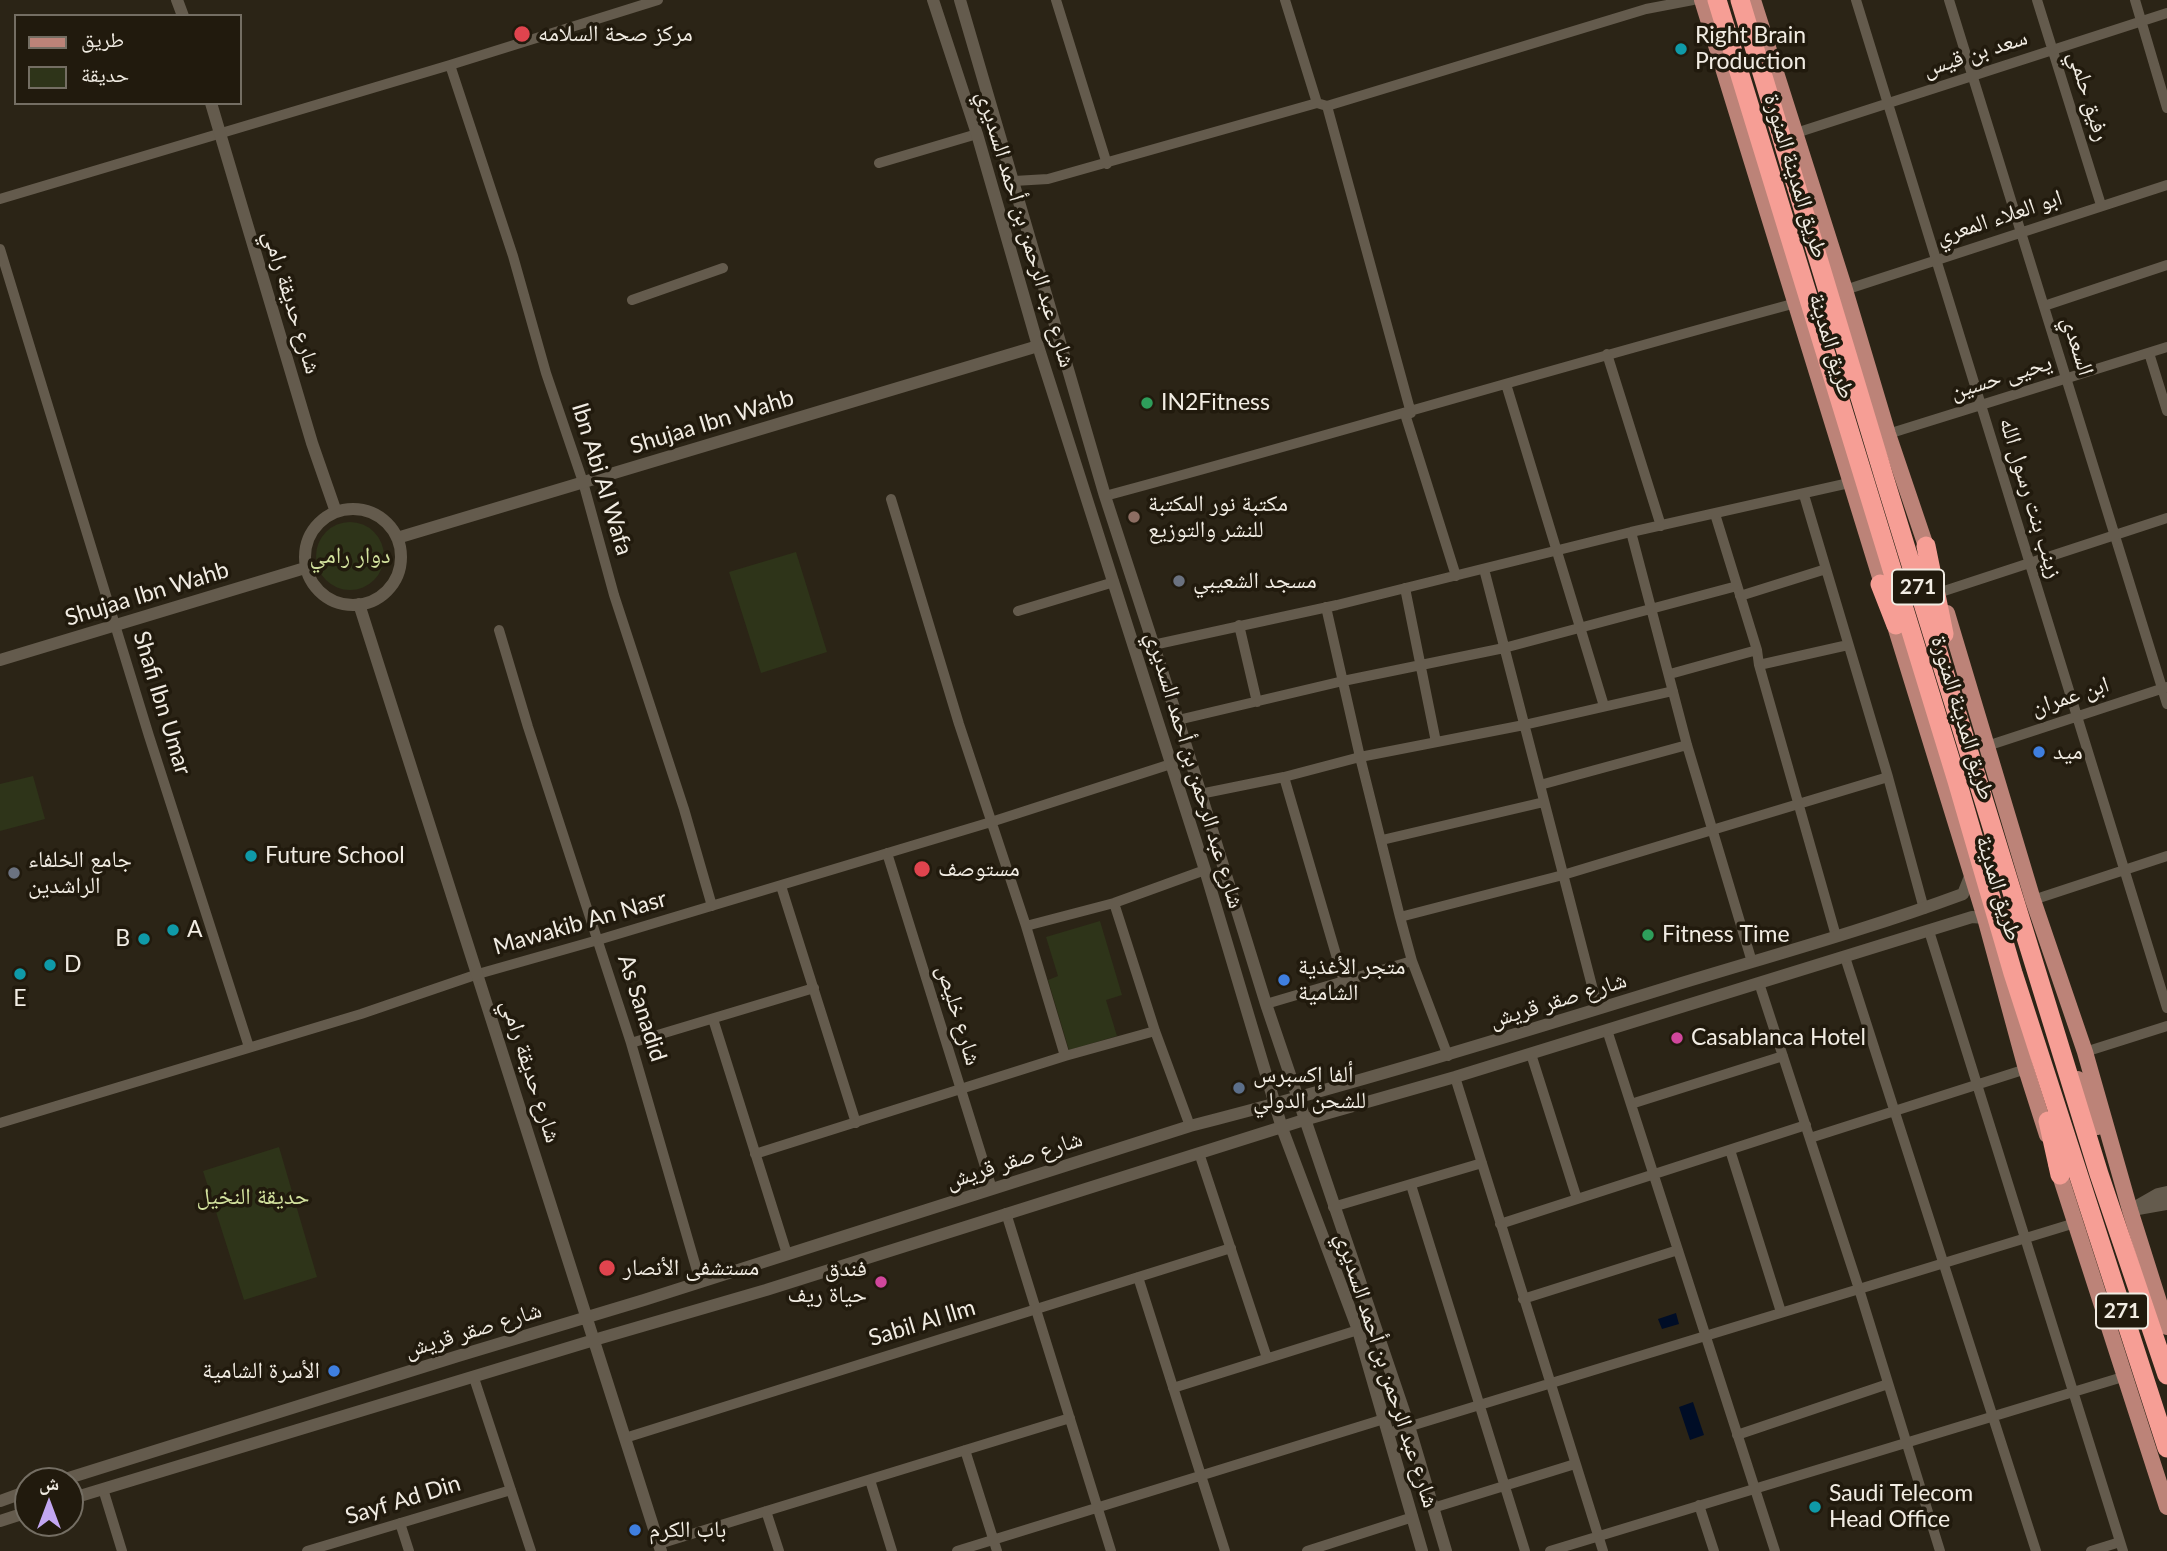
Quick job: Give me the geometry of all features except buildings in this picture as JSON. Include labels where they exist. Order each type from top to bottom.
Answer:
[{"type":"highway","name":"طريق المدينة المنورة","points":[[1717,0],[1957,781],[2068,1175],[2167,1448]]},
{"type":"highway","name":"طريق المدينة المنورة","points":[[1740,0],[2099,1174],[2167,1375]]},
{"type":"highway","points":[[1926,546],[1965,738]]},
{"type":"highway","points":[[1880,584],[1957,781]]},
{"type":"main road","name":"طريق المدينة","points":[[1702,0],[1880,584],[1972,874],[2026,1069],[2068,1175],[2075,1223],[2167,1507]]},
{"type":"main road","name":"طريق المدينة","points":[[1753,0],[1888,434],[1941,592],[2033,900],[2085,1052],[2167,1327]]},
{"type":"main road","points":[[1723,20],[1774,235]]},
{"type":"main road","points":[[1794,179],[1851,311]]},
{"type":"main road","name":"طريق المدينة","points":[[2046,997],[2130,1210]]},
{"type":"street","points":[[0,199],[658,0]]},
{"type":"street","name":"شارع عبد الرحمن بن أحمد السديري","points":[[933,0],[977,134],[1038,346],[1205,870],[1282,1128],[1358,1330],[1422,1551]]},
{"type":"street","name":"شارع عبد الرحمن بن أحمد السديري","points":[[960,0],[1105,496],[1296,1098],[1409,1426],[1446,1551]]},
{"type":"street","points":[[1056,0],[1107,164]]},
{"type":"street","points":[[1285,0],[1322,104],[1456,576]]},
{"type":"street","points":[[1014,181],[1048,179],[1107,164],[1646,9],[1693,0]]},
{"type":"street","name":"زينب بنت رسول الله","points":[[1856,0],[2167,1007]]},
{"type":"street","name":"السعدي","points":[[1949,0],[2165,688],[2167,704]]},
{"type":"street","name":"رفيق حلمي","points":[[2038,0],[2101,205]]},
{"type":"street","points":[[2135,0],[2166,100]]},
{"type":"street","name":"سعد بن قيس","points":[[1796,133],[2167,13]]},
{"type":"street","points":[[952,58],[975,50]]},
{"type":"street","name":"Ibn Abi Al Wafa","points":[[450,65],[513,256],[546,373],[583,482],[614,595],[684,809],[712,906]]},
{"type":"street","name":"شارع حديقة رامي","points":[[212,105],[312,443],[336,512]]},
{"type":"street","points":[[879,163],[977,134]]},
{"type":"street","name":"ابو العلاء المعري","points":[[1845,290],[2167,185]]},
{"type":"street","name":"Shafi Ibn Umar","points":[[0,249],[149,736],[249,1047]]},
{"type":"street","points":[[2044,306],[2167,265]]},
{"type":"street","points":[[632,300],[723,268]]},
{"type":"street","points":[[1105,496],[1796,303]]},
{"type":"street","name":"Shujaa Ibn Wahb","points":[[397,538],[1038,346]]},
{"type":"street","name":"يحيى حسين","points":[[1888,434],[2167,347]]},
{"type":"street","points":[[2149,353],[2167,411]]},
{"type":"street","points":[[1607,354],[1661,526]]},
{"type":"street","points":[[1506,384],[1604,706]]},
{"type":"street","points":[[1153,645],[1326,607],[1631,532],[1849,483]]},
{"type":"street","points":[[1804,495],[1888,777],[1924,909]]},
{"type":"street","points":[[891,499],[1065,1056]]},
{"type":"street","points":[[354,509],[372,513],[387,523],[397,538],[401,561],[394,582],[378,598],[359,604],[334,601],[316,588],[305,568],[304,550],[310,534],[321,520],[336,512],[354,509]]},
{"type":"street","points":[[1715,514],[1757,650],[1836,936]]},
{"type":"street","points":[[1941,592],[2167,518]]},
{"type":"street","points":[[1631,532],[1687,745],[1752,962]]},
{"type":"street","name":"Shujaa Ibn Wahb","points":[[0,660],[305,568]]},
{"type":"street","points":[[1484,569],[1598,1009]]},
{"type":"street","points":[[1178,720],[1343,681],[1504,648],[1652,609],[1826,569]]},
{"type":"street","points":[[1018,611],[1114,582]]},
{"type":"street","points":[[1405,588],[1436,742]]},
{"type":"street","name":"شارع حديقة رامي","points":[[359,604],[660,1548]]},
{"type":"street","points":[[1326,607],[1400,917],[1412,961],[1448,1056]]},
{"type":"street","points":[[1239,625],[1257,702]]},
{"type":"street","name":"As Sanadid","points":[[499,630],[631,1043],[700,1281]]},
{"type":"street","points":[[1759,665],[1848,645]]},
{"type":"street","points":[[1670,674],[1757,650]]},
{"type":"street","name":"ابن عمران","points":[[1987,746],[2165,688]]},
{"type":"street","points":[[1200,794],[1284,777],[1360,757],[1524,725],[1673,691]]},
{"type":"street","points":[[1540,785],[1687,745]]},
{"type":"street","name":"Mawakib An Nasr","points":[[0,1123],[361,1014],[478,974],[991,822],[1171,764]]},
{"type":"street","points":[[1284,777],[1344,982]]},
{"type":"street","points":[[1400,917],[1563,875],[1888,777]]},
{"type":"street","points":[[1382,840],[1544,802]]},
{"type":"street","name":"شارع خليص","points":[[887,853],[992,1189]]},
{"type":"street","points":[[2033,900],[2167,856]]},
{"type":"street","points":[[1026,926],[1114,903],[1205,870]]},
{"type":"street","name":"شارع صقر قريش","points":[[84,1473],[587,1318],[1190,1126],[1276,1105],[1448,1056],[1924,909],[1963,894],[1972,874]]},
{"type":"street","points":[[781,886],[856,1123]]},
{"type":"street","points":[[1114,903],[1155,1031],[1190,1126]]},
{"type":"street","name":"شارع صقر قريش","points":[[84,1495],[766,1290],[1304,1120],[1531,1054],[1972,917],[1985,918]]},
{"type":"street","points":[[1888,920],[1894,941]]},
{"type":"street","points":[[1929,931],[2121,1546],[2091,1551]]},
{"type":"street","points":[[1845,957],[2036,1551]]},
{"type":"street","points":[[1266,1004],[1412,961]]},
{"type":"street","points":[[1759,983],[1859,1289],[1940,1551]]},
{"type":"street","points":[[631,1043],[814,988]]},
{"type":"street","points":[[713,1019],[787,1254]]},
{"type":"street","points":[[1559,1022],[1566,1043]]},
{"type":"street","points":[[2085,1052],[2167,1026]]},
{"type":"street","points":[[1607,1030],[1774,1551]]},
{"type":"street","points":[[755,1154],[1065,1056],[1155,1031]]},
{"type":"street","points":[[1531,1054],[1577,1199]]},
{"type":"street","points":[[1631,1104],[1783,1056]]},
{"type":"street","points":[[1810,1138],[2026,1069]]},
{"type":"street","points":[[1455,1077],[1602,1551]]},
{"type":"street","points":[[1500,1224],[1806,1125]]},
{"type":"street","points":[[1730,1150],[1781,1312]]},
{"type":"street","points":[[1199,1153],[1267,1358]]},
{"type":"street","points":[[1333,1207],[1482,1163]]},
{"type":"street","points":[[1411,1185],[1525,1551]]},
{"type":"street","points":[[2130,1210],[2158,1194],[2167,1192]]},
{"type":"street","points":[[2130,1210],[2167,1204]]},
{"type":"street","points":[[1006,1213],[1111,1551]]},
{"type":"street","points":[[1388,1433],[2075,1223]]},
{"type":"street","name":"Sabil Al llm","points":[[625,1438],[1231,1248]]},
{"type":"street","points":[[1523,1299],[1678,1250]]},
{"type":"street","points":[[1138,1277],[1225,1551]]},
{"type":"street","points":[[1173,1388],[1358,1330]]},
{"type":"street","points":[[1550,1551],[2126,1376]]},
{"type":"street","points":[[474,1378],[531,1551]]},
{"type":"street","points":[[1737,1434],[1888,1384]]},
{"type":"street","points":[[660,1548],[766,1511],[1070,1418]]},
{"type":"street","points":[[957,1551],[995,1545],[1098,1507],[1384,1419]]},
{"type":"street","points":[[965,1450],[995,1545]]},
{"type":"street","points":[[1433,1508],[1575,1464]]},
{"type":"street","points":[[870,1480],[892,1551]]},
{"type":"street","points":[[103,1489],[122,1551]]},
{"type":"street","name":"Sayf Ad Din","points":[[307,1551],[511,1490]]},
{"type":"street","points":[[1699,1505],[1714,1551]]},
{"type":"street","points":[[766,1511],[779,1551]]},
{"type":"street","points":[[1307,1551],[1338,1546],[1413,1517]]},
{"type":"street","points":[[400,1523],[409,1551]]},
{"type":"green space","name":"دوار رامي","points":[[343,522],[357,522],[369,527],[379,537],[384,556],[379,575],[369,585],[357,590],[343,590],[331,585],[321,575],[316,563],[316,549],[321,537],[331,527]]},
{"type":"green space","points":[[796,552],[827,652],[761,673],[729,572]]},
{"type":"green space","points":[[33,776],[45,819],[0,831],[0,784]]},
{"type":"green space","points":[[1100,921],[1122,995],[1106,1000],[1117,1036],[1069,1050],[1048,980],[1058,976],[1046,937]]},
{"type":"green space","name":"حديقة النخيل","points":[[279,1147],[317,1277],[244,1300],[203,1171]]},
{"type":"water","points":[[1676,1313],[1679,1324],[1662,1329],[1658,1319]]},
{"type":"water","points":[[1693,1402],[1704,1435],[1690,1440],[1679,1407]]},
{"type":"place","name":"مركز صحة السلامه","points":[[522,34]]},
{"type":"place","name":"Right Brain Production","points":[[1681,49]]},
{"type":"place","name":"IN2Fitness","points":[[1147,403]]},
{"type":"place","name":"مكتبة نور المكتبة للنشر والتوزيع","points":[[1134,517]]},
{"type":"place","name":"مسجد الشعيبي","points":[[1179,581]]},
{"type":"place","name":"ميد","points":[[2039,752]]},
{"type":"place","name":"Future School","points":[[251,856]]},
{"type":"place","name":"مستوصف","points":[[922,869]]},
{"type":"place","name":"جامع الخلفاء الراشدين","points":[[14,873]]},
{"type":"place","name":"A","points":[[173,930]]},
{"type":"place","name":"Fitness Time","points":[[1648,935]]},
{"type":"place","name":"B","points":[[144,939]]},
{"type":"place","name":"D","points":[[50,965]]},
{"type":"place","name":"E","points":[[20,974]]},
{"type":"place","name":"متجر الأغذية الشامية","points":[[1284,980]]},
{"type":"place","name":"Casablanca Hotel","points":[[1677,1038]]},
{"type":"place","name":"ألفا إكسبرس للشحن الدولي","points":[[1239,1088]]},
{"type":"place","name":"مستشفى الأنصار","points":[[607,1268]]},
{"type":"place","name":"فندق حياة ريف","points":[[881,1282]]},
{"type":"place","name":"الأسرة الشامية","points":[[334,1371]]},
{"type":"place","name":"Saudi Telecom Head Office","points":[[1815,1507]]},
{"type":"place","name":"باب الكرم","points":[[635,1530]]}]
